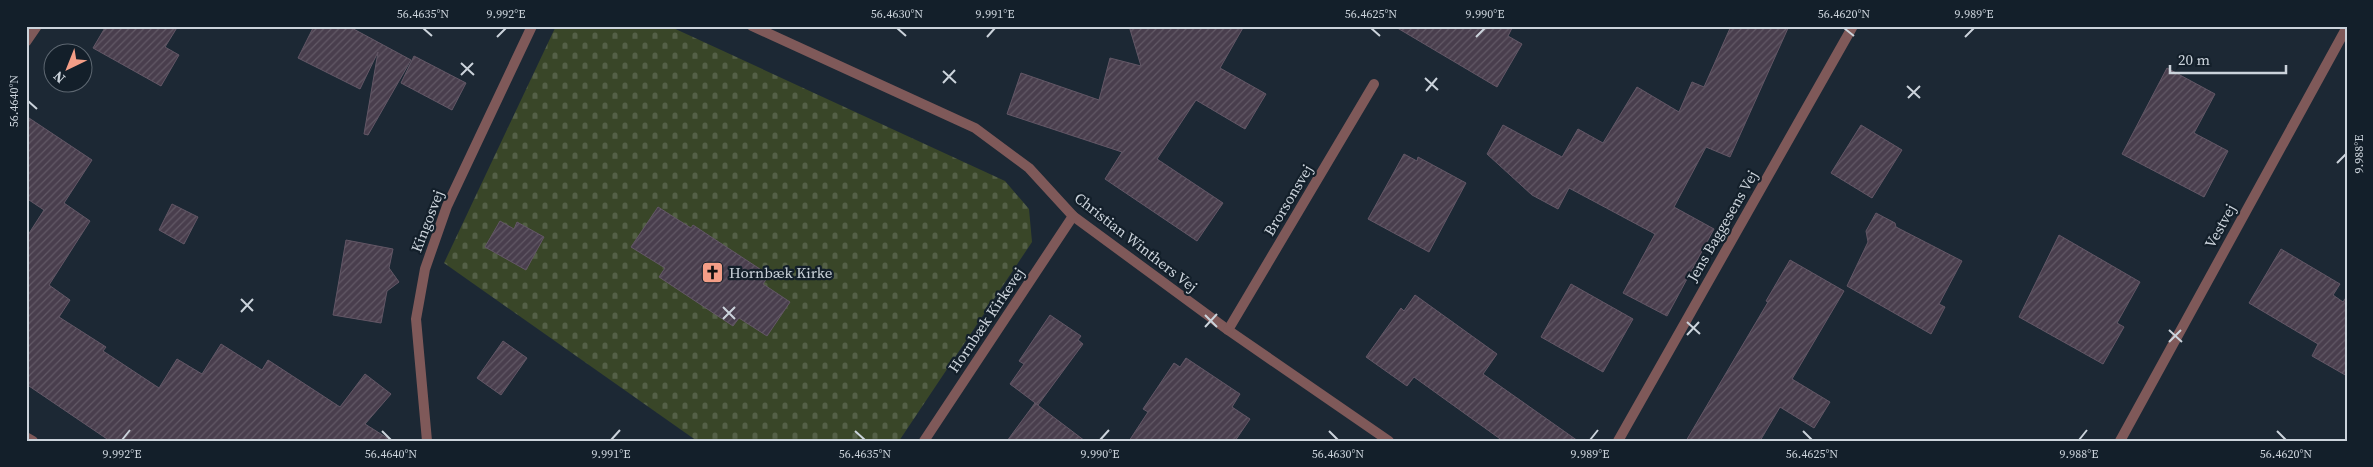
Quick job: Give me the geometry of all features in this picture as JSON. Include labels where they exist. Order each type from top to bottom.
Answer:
[{"type":"street","points":[[26,42],[37,26]]},
{"type":"street","name":"Kingosvej","points":[[427,441],[416,319],[425,269],[447,206],[532,26]]},
{"type":"street","name":"Christian Winthers Vej","points":[[752,26],[975,128],[1029,168],[1073,216],[1228,330],[1389,441]]},
{"type":"street","name":"Jens Baggesens Vej","points":[[1618,441],[1853,26]]},
{"type":"street","name":"Vestvej","points":[[2120,441],[2347,27]]},
{"type":"street","name":"Brorsonsvej","points":[[1228,330],[1374,84]]},
{"type":"street","name":"Hornbæk Kirkevej","points":[[924,441],[1073,216]]},
{"type":"street","points":[[26,437],[33,441]]},
{"type":"green space","points":[[556,26],[669,26],[1005,181],[1029,209],[1032,242],[899,441],[697,441],[444,263]]},
{"type":"building","points":[[106,26],[178,26],[165,47],[179,55],[161,86],[93,48]]},
{"type":"building","points":[[314,26],[348,26],[411,60],[368,135],[364,134],[378,52],[360,89],[298,58]]},
{"type":"building","points":[[1129,26],[1244,26],[1220,68],[1266,94],[1245,129],[1196,100],[1157,159],[1223,203],[1197,241],[1105,179],[1122,152],[1007,114],[1021,73],[1099,100],[1110,58],[1141,66]]},
{"type":"building","points":[[1394,26],[1513,26],[1508,36],[1522,44],[1497,87]]},
{"type":"building","points":[[1731,26],[1789,26],[1730,157],[1706,147],[1674,207],[1714,229],[1667,316],[1623,293],[1655,234],[1569,188],[1558,209],[1532,195],[1487,154],[1503,125],[1562,157],[1578,129],[1603,143],[1637,87],[1679,112],[1692,82],[1704,87]]},
{"type":"building","points":[[414,56],[466,83],[452,110],[401,83]]},
{"type":"building","points":[[2167,68],[2215,94],[2194,133],[2228,151],[2204,197],[2122,154]]},
{"type":"building","points":[[26,116],[92,160],[64,203],[90,221],[49,285],[70,300],[59,317],[106,347],[103,351],[159,388],[177,359],[202,374],[221,344],[262,370],[268,360],[340,407],[365,374],[391,394],[365,424],[392,441],[110,441],[26,384],[26,238],[44,210],[26,198]]},
{"type":"building","points":[[1861,125],[1902,150],[1872,198],[1831,173]]},
{"type":"building","points":[[1404,154],[1417,161],[1418,157],[1466,183],[1429,252],[1368,219]]},
{"type":"building","points":[[172,204],[198,217],[184,244],[159,230]]},
{"type":"building","name":"Hornbæk Kirke","points":[[658,207],[691,228],[693,225],[769,275],[763,284],[790,302],[767,336],[739,318],[733,326],[659,277],[665,268],[631,247]]},
{"type":"building","points":[[1876,213],[1895,223],[1896,227],[1962,261],[1939,304],[1945,307],[1931,334],[1847,286],[1868,242],[1866,231]]},
{"type":"building","points":[[500,221],[514,229],[517,222],[544,237],[526,270],[485,247]]},
{"type":"building","points":[[2059,235],[2140,282],[2117,323],[2124,327],[2103,364],[2019,317]]},
{"type":"building","points":[[346,240],[393,249],[389,268],[399,282],[387,291],[381,323],[333,315]]},
{"type":"building","points":[[2281,249],[2340,284],[2333,295],[2343,302],[2347,296],[2347,376],[2312,356],[2318,344],[2249,303]]},
{"type":"building","points":[[1790,260],[1844,291],[1792,379],[1830,402],[1814,428],[1780,407],[1760,441],[1686,441],[1768,302],[1766,301]]},
{"type":"building","points":[[1571,284],[1633,319],[1603,372],[1541,337]]},
{"type":"building","points":[[1415,295],[1497,354],[1483,374],[1578,441],[1503,441],[1414,377],[1407,386],[1366,357],[1401,308],[1404,311]]},
{"type":"building","points":[[1050,315],[1081,336],[1078,340],[1083,344],[1038,405],[1010,384],[1024,364],[1019,361]]},
{"type":"building","points":[[503,341],[527,358],[501,395],[477,378]]},
{"type":"building","points":[[1186,358],[1240,394],[1232,407],[1250,419],[1235,441],[1129,441],[1148,412],[1143,409],[1174,363],[1180,367]]},
{"type":"building","points":[[1035,403],[1085,441],[1007,441]]},
{"type":"place","name":"Hornbæk Kirke","points":[[713,272]]}]
